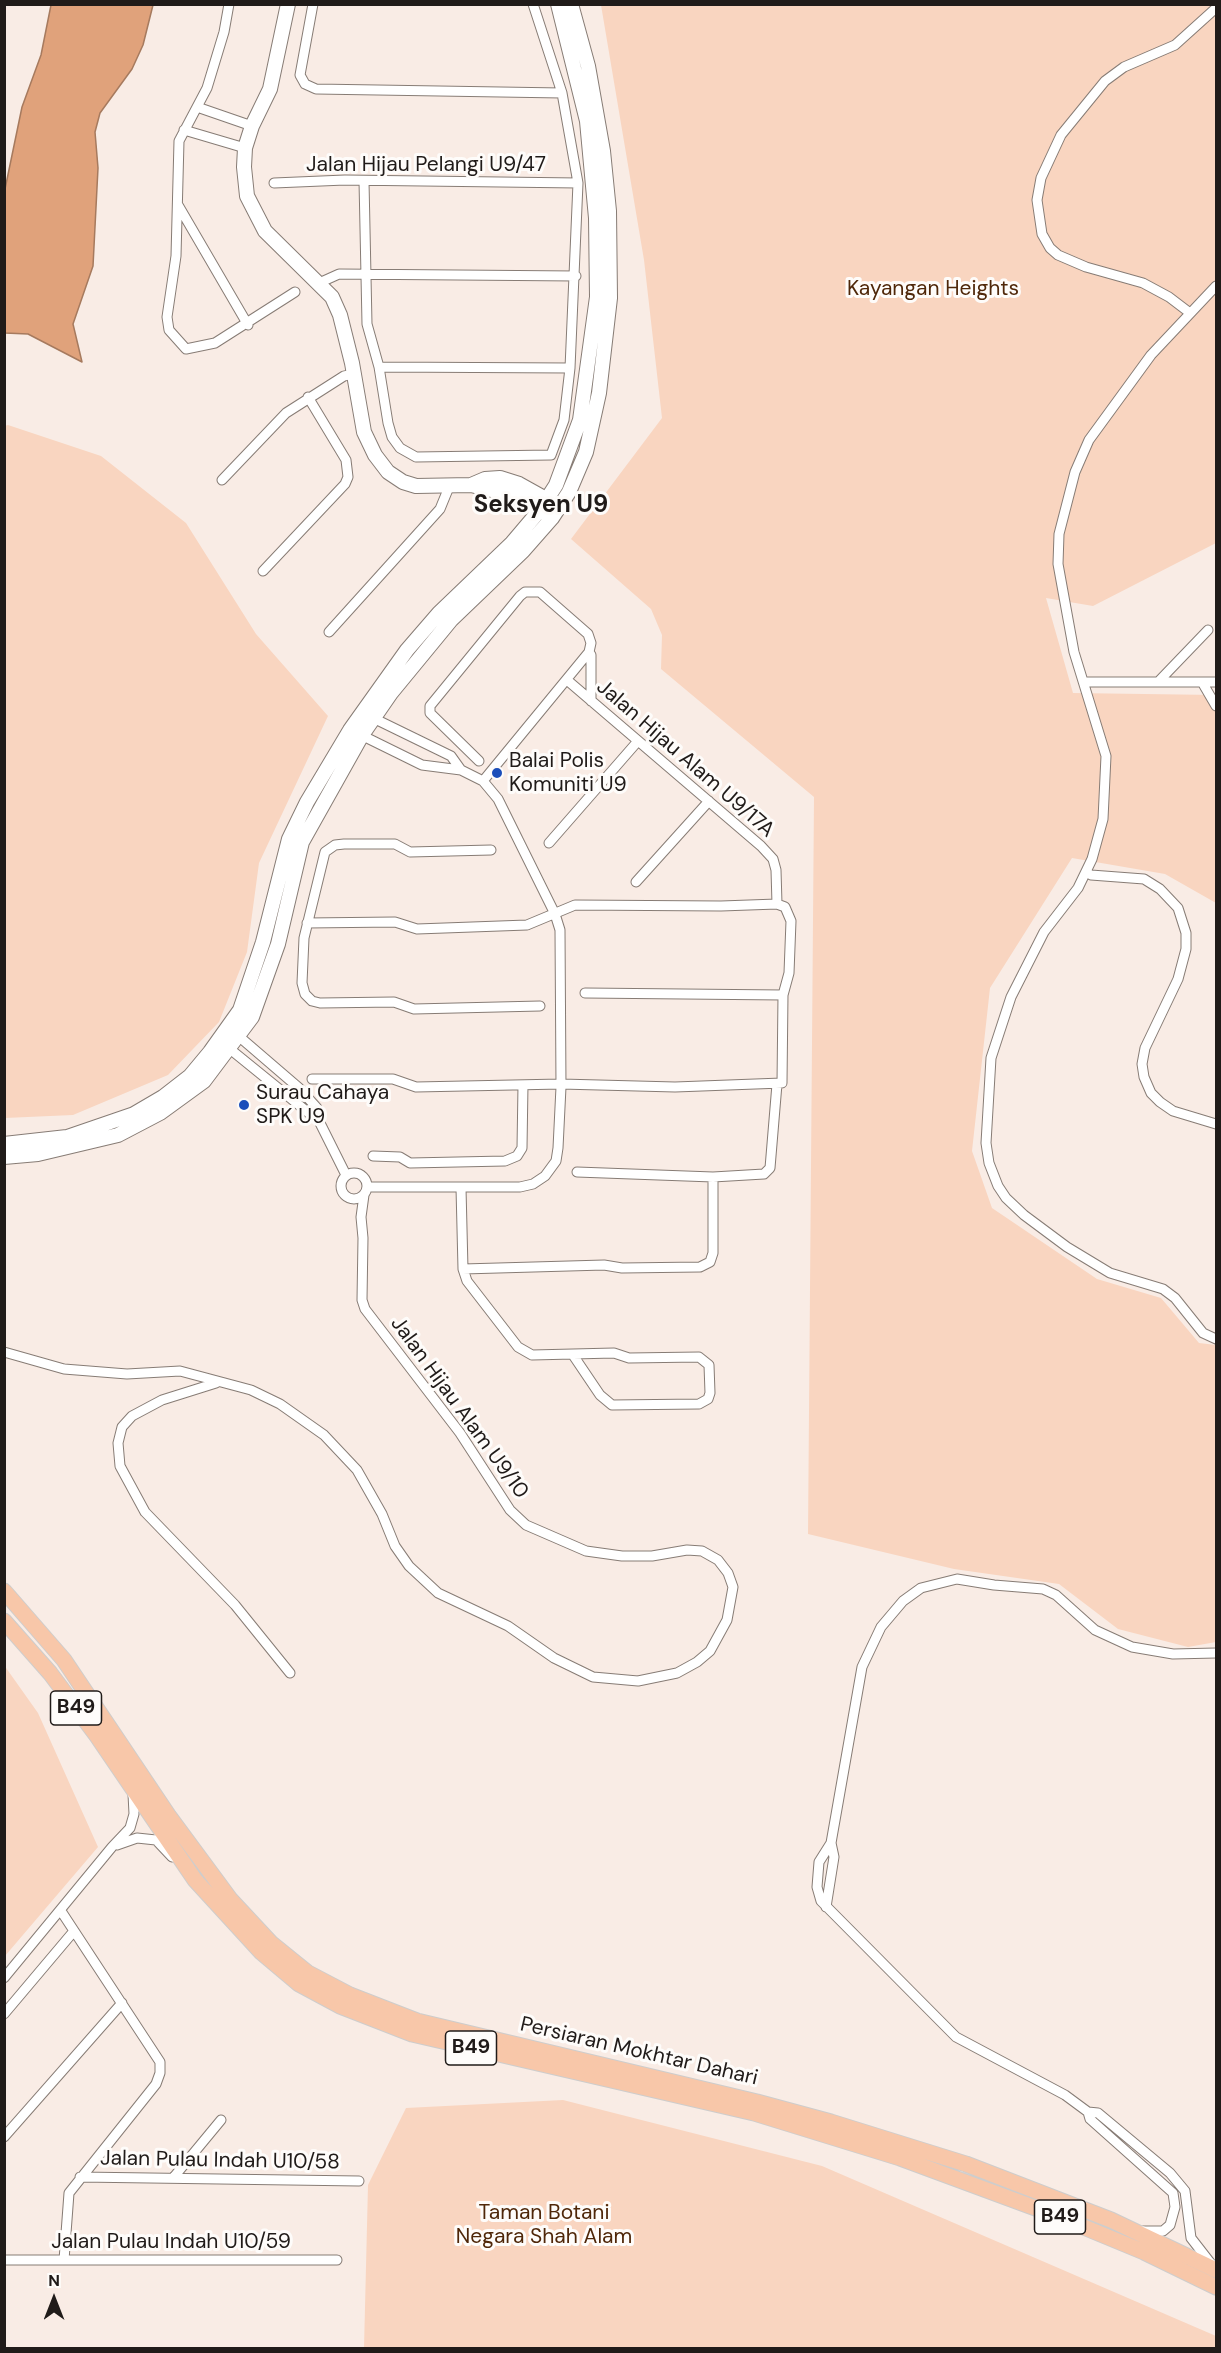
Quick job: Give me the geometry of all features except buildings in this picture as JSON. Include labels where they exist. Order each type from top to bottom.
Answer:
[{"type":"main road","name":"Persiaran Mokhtar Dahari","points":[[4,1591],[64,1660],[168,1815],[230,1899],[271,1942],[308,1973],[350,1995],[417,2021],[831,2122],[1028,2186],[1135,2230],[1216,2270]]},
{"type":"main road","name":"Persiaran Mokhtar Dahari","points":[[8,1626],[84,1718],[195,1880],[261,1952],[299,1984],[340,2006],[412,2034],[754,2113],[826,2134],[1057,2216],[1154,2257],[1216,2287]]},
{"type":"street","points":[[229,4],[216,62],[197,107],[179,141],[176,256],[166,317],[168,330],[186,349],[215,344],[248,325],[295,292]]},
{"type":"street","points":[[288,4],[270,89],[252,126],[245,148],[247,196],[255,215],[286,254],[332,297],[340,315],[364,432],[388,472],[403,482],[417,486],[449,487],[500,478],[549,509]]},
{"type":"street","points":[[313,4],[301,68],[303,81],[316,89],[562,93]]},
{"type":"street","points":[[364,181],[367,324],[379,368],[387,423],[392,437],[400,448],[416,457],[547,457],[554,452],[562,431],[570,368],[576,276],[578,183],[562,93],[533,4]]},
{"type":"street","points":[[368,715],[452,620],[523,551],[549,509],[580,420],[597,297],[596,219],[587,121],[558,4]]},
{"type":"street","points":[[4,1157],[39,1154],[118,1135],[181,1099],[204,1081],[234,1032],[263,942],[289,839],[307,802],[368,715],[407,650],[439,613],[524,529],[569,492],[586,452],[599,393],[610,298],[609,211],[603,151],[588,66],[571,4]]},
{"type":"street","points":[[1190,313],[1156,289],[1058,255],[1050,248],[1042,234],[1037,200],[1041,178],[1060,135],[1105,81],[1124,67],[1175,45],[1216,8]]},
{"type":"street","points":[[197,107],[252,126]]},
{"type":"street","points":[[184,130],[245,148]]},
{"type":"street","name":"Jalan Hijau Pelangi U9/47","points":[[274,183],[364,181],[578,183]]},
{"type":"street","points":[[178,204],[248,325]]},
{"type":"street","points":[[319,283],[339,274],[576,276]]},
{"type":"street","points":[[1216,286],[1151,355],[1089,440],[1075,472],[1059,534],[1058,564],[1066,618],[1106,756],[1107,776],[1103,819],[1092,859],[1078,888],[1044,932],[1011,997],[991,1058],[986,1143],[988,1164],[1006,1198],[1024,1215],[1067,1247],[1110,1273],[1163,1289],[1175,1298],[1203,1333],[1216,1339]]},
{"type":"street","points":[[379,368],[570,368]]},
{"type":"street","points":[[222,480],[286,412],[344,376],[353,374]]},
{"type":"street","points":[[263,571],[345,484],[348,477],[346,460],[308,397]]},
{"type":"street","points":[[526,495],[556,485]]},
{"type":"street","points":[[329,632],[440,509],[449,487]]},
{"type":"street","points":[[524,529],[526,495]]},
{"type":"street","points":[[479,761],[429,710],[520,596],[525,592],[540,592],[588,634],[591,643],[589,652],[483,781]]},
{"type":"street","points":[[1158,682],[1208,630]]},
{"type":"street","points":[[589,652],[591,655],[591,701]]},
{"type":"street","name":"Jalan Hijau Alam U9/17A","points":[[567,681],[709,801],[773,859],[776,870],[777,904]]},
{"type":"street","points":[[1084,682],[1216,682]]},
{"type":"street","points":[[1202,682],[1216,706]]},
{"type":"street","points":[[368,715],[451,756],[461,770]]},
{"type":"street","points":[[356,733],[422,765],[461,770],[483,781],[498,799],[555,914],[560,930],[561,1084],[558,1148],[556,1161],[545,1176],[533,1184],[520,1187],[366,1191],[355,1200],[346,1197],[340,1185],[346,1175],[353,1172],[362,1175],[366,1191]]},
{"type":"street","points":[[549,843],[638,741]]},
{"type":"street","points":[[636,882],[709,801]]},
{"type":"street","points":[[491,850],[410,852],[395,844],[335,845],[325,852],[304,938],[302,983],[305,994],[312,1001],[394,1002],[414,1009],[540,1006]]},
{"type":"street","points":[[1086,872],[1091,875],[1144,879],[1160,889],[1178,908],[1186,933],[1186,949],[1178,979],[1145,1048],[1142,1064],[1144,1077],[1151,1093],[1160,1102],[1173,1110],[1216,1124]]},
{"type":"street","points":[[307,923],[395,922],[417,929],[516,926],[527,925],[575,904],[721,906],[777,904],[785,907],[791,921],[789,973],[783,995],[780,1083],[770,1168],[764,1174],[712,1177],[577,1172]]},
{"type":"street","points":[[585,993],[783,995]]},
{"type":"street","points":[[234,1032],[317,1108],[317,1117],[346,1175]]},
{"type":"street","points":[[225,1045],[310,1114],[317,1117]]},
{"type":"street","points":[[4,1144],[67,1137],[134,1114],[163,1097],[225,1045]]},
{"type":"street","points":[[312,1079],[393,1079],[416,1087],[561,1084],[644,1087],[780,1083]]},
{"type":"street","points":[[373,1156],[400,1157],[410,1163],[505,1161],[517,1156],[522,1148],[523,1085]]},
{"type":"street","points":[[463,1269],[604,1265],[622,1268],[700,1268],[710,1262],[713,1253],[712,1177]]},
{"type":"street","points":[[461,1188],[463,1269],[467,1281],[518,1347],[532,1355],[614,1353],[628,1358],[699,1357],[709,1365],[710,1393],[708,1399],[699,1404],[612,1405],[600,1395],[573,1355]]},
{"type":"street","name":"Jalan Hijau Alam U9/10","points":[[360,1217],[366,1191]]},
{"type":"street","name":"Jalan Hijau Alam U9/10","points":[[4,1352],[64,1369],[127,1374],[180,1371],[200,1375],[216,1383],[251,1390],[280,1404],[324,1435],[357,1470],[382,1514],[395,1546],[425,1583],[438,1593],[508,1626],[573,1669],[593,1677],[638,1681],[677,1673],[697,1662],[710,1651],[719,1637],[731,1604],[733,1587],[728,1573],[718,1560],[702,1551],[687,1550],[652,1556],[622,1556],[586,1551],[526,1525],[510,1510],[460,1433],[365,1310],[362,1300],[363,1238],[360,1217],[355,1204],[346,1197]]},
{"type":"street","name":"Jalan Hijau Alam U9/10","points":[[216,1383],[162,1400],[132,1416],[122,1427],[120,1435],[120,1466],[146,1512],[235,1605],[290,1673]]},
{"type":"street","points":[[826,1907],[834,1857],[831,1843],[862,1667],[881,1627],[903,1601],[921,1588],[957,1579],[1042,1589],[1056,1596],[1095,1630],[1132,1647],[1173,1654],[1216,1653]]},
{"type":"street","points":[[4,1978],[133,1822],[133,1788]]},
{"type":"street","points":[[112,1847],[137,1838],[156,1840],[195,1880]]},
{"type":"street","points":[[831,1843],[819,1862],[817,1887],[821,1901],[826,1907],[950,2033],[1065,2095],[1088,2112],[1098,2113],[1179,2182],[1185,2191],[1191,2238],[1216,2270]]},
{"type":"street","points":[[60,1911],[160,2062],[160,2073],[156,2084],[69,2193],[64,2260]]},
{"type":"street","points":[[4,2014],[74,1931]]},
{"type":"street","points":[[4,2137],[122,2003]]},
{"type":"street","points":[[1088,2112],[1090,2120],[1173,2193],[1175,2207],[1170,2225],[1163,2231],[1135,2230]]},
{"type":"street","points":[[173,2178],[220,2120]]},
{"type":"street","name":"Jalan Pulau Indah U10/58","points":[[80,2177],[359,2181]]},
{"type":"street","name":"Jalan Pulau Indah U10/59","points":[[4,2260],[338,2260]]},
{"type":"green space","name":"Kayangan Heights","points":[[601,5],[1216,5],[1216,543],[1093,606],[1046,598],[1073,693],[1216,695],[1216,903],[1165,874],[1072,858],[990,988],[972,1151],[992,1208],[1097,1279],[1161,1298],[1199,1343],[1216,1345],[1216,1642],[1188,1647],[1118,1629],[1059,1584],[954,1569],[808,1534],[814,797],[661,669],[662,635],[651,609],[571,539],[662,418],[644,260]]},
{"type":"green space","points":[[8,425],[101,456],[186,523],[256,634],[328,716],[259,863],[247,952],[219,1022],[168,1075],[73,1115],[5,1118],[4,426]]},
{"type":"green space","points":[[4,1665],[38,1713],[98,1847],[5,1956]]},
{"type":"green space","name":"Taman Botani Negara Shah Alam","points":[[563,2100],[822,2166],[1216,2336],[1216,2348],[364,2348],[368,2185],[406,2108]]},
{"type":"shaded area","points":[[51,5],[153,5],[143,45],[132,69],[100,113],[95,132],[98,168],[93,266],[73,324],[82,362],[28,334],[5,333],[5,189],[22,107],[41,55]]},
{"type":"place","name":"Balai Polis Komuniti U9","points":[[497,773]]},
{"type":"place","name":"Surau Cahaya SPK U9","points":[[244,1105]]},
{"type":"district","name":"Seksyen U9","points":[[541,506]]}]
